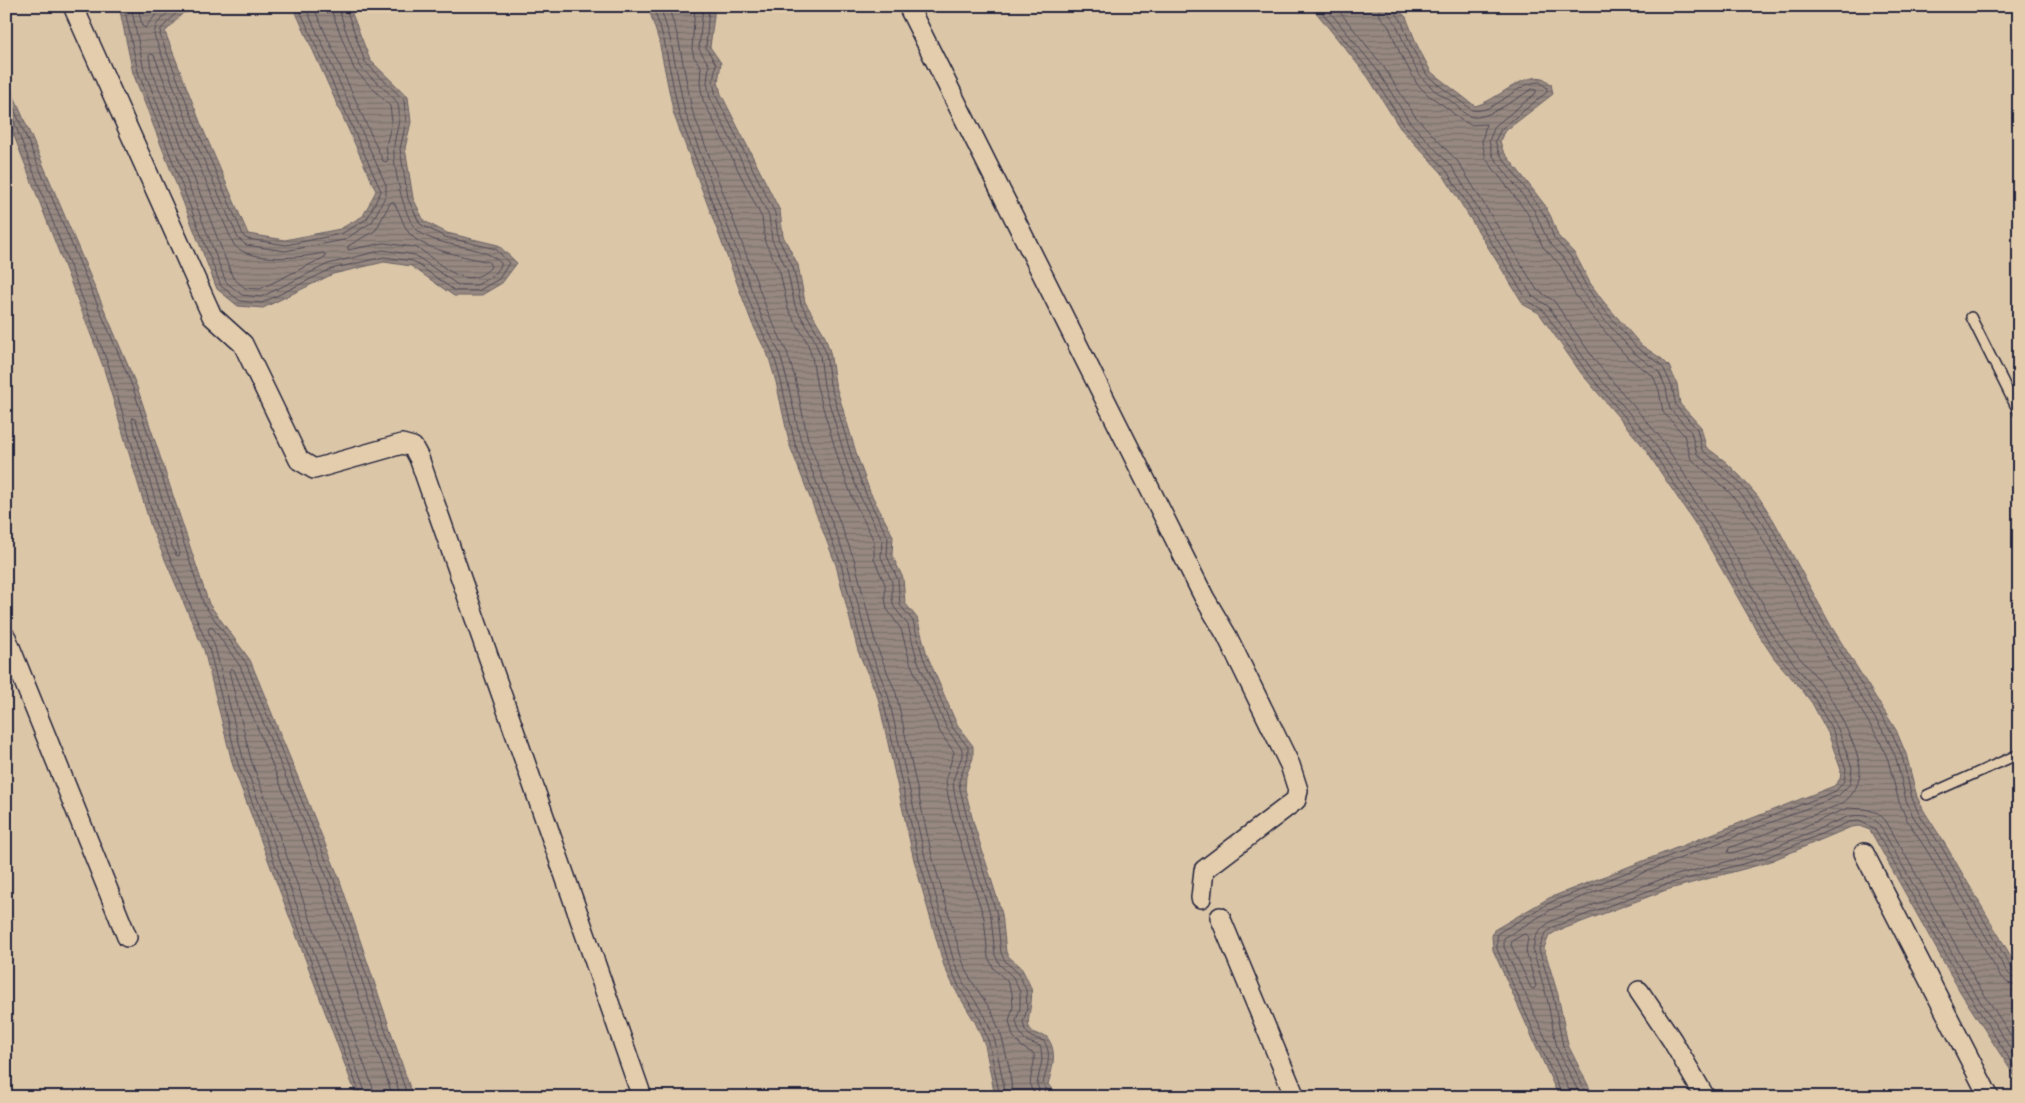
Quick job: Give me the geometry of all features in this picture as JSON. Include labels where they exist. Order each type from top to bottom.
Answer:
[{"type":"street","points":[[73,6],[212,316],[243,344],[299,460],[314,469],[402,444],[413,447],[419,458],[642,1097]]},
{"type":"street","points":[[908,6],[1204,598],[1227,636],[1290,765],[1298,790],[1296,800],[1204,870],[1201,898]]},
{"type":"street","points":[[6,638],[127,937]]},
{"type":"street","points":[[1864,853],[1989,1097]]},
{"type":"street","points":[[1220,917],[1295,1097]]},
{"type":"street","points":[[1639,991],[1672,1040],[1704,1097]]},
{"type":"lane","points":[[1971,317],[2019,413]]},
{"type":"lane","points":[[1927,795],[2019,754]]},
{"type":"water","points":[[119,6],[210,6],[209,9],[183,13],[165,32],[202,127],[248,234],[285,240],[340,229],[363,216],[376,191],[293,6],[349,6],[370,60],[408,97],[411,122],[405,148],[413,198],[424,221],[447,233],[498,245],[517,263],[502,283],[480,296],[454,296],[411,266],[384,262],[333,274],[263,308],[238,306],[217,289],[133,73]]},
{"type":"water","points":[[648,6],[714,6],[710,47],[721,63],[718,82],[721,94],[780,211],[783,236],[798,265],[805,302],[824,334],[830,352],[835,383],[858,459],[870,492],[893,536],[892,555],[903,578],[905,603],[917,618],[927,655],[957,725],[973,746],[973,758],[966,776],[965,789],[1002,914],[1006,952],[1020,966],[1031,988],[1032,998],[1028,1020],[1029,1027],[1034,1033],[1046,1036],[1052,1047],[1053,1065],[1048,1084],[1057,1097],[995,1097],[985,1045],[975,1022],[955,989],[944,966],[914,860],[878,698],[858,651],[836,565],[790,446],[769,358],[752,323],[674,115],[659,41]]},
{"type":"water","points":[[1311,6],[1395,6],[1406,17],[1417,45],[1431,72],[1475,106],[1526,80],[1543,78],[1551,84],[1553,94],[1504,132],[1500,141],[1503,151],[1544,204],[1558,236],[1575,254],[1590,283],[1603,301],[1641,345],[1669,366],[1677,384],[1680,404],[1701,427],[1706,447],[1726,462],[1760,499],[1831,626],[1896,730],[1906,754],[1917,797],[1924,811],[2019,970],[2019,1083],[1961,993],[1870,830],[1859,826],[1851,827],[1766,863],[1666,890],[1555,932],[1549,936],[1544,948],[1558,995],[1568,1045],[1594,1097],[1559,1097],[1493,950],[1492,936],[1494,930],[1549,898],[1834,786],[1840,779],[1841,770],[1828,733],[1812,703],[1774,658],[1762,640],[1700,531],[1643,446],[1581,373],[1539,313],[1524,305],[1442,173],[1400,128],[1368,77]]},
{"type":"water","points":[[6,77],[137,387],[209,604],[250,660],[339,878],[413,1097],[357,1097],[233,766],[204,650],[151,527],[103,366],[6,115]]}]
